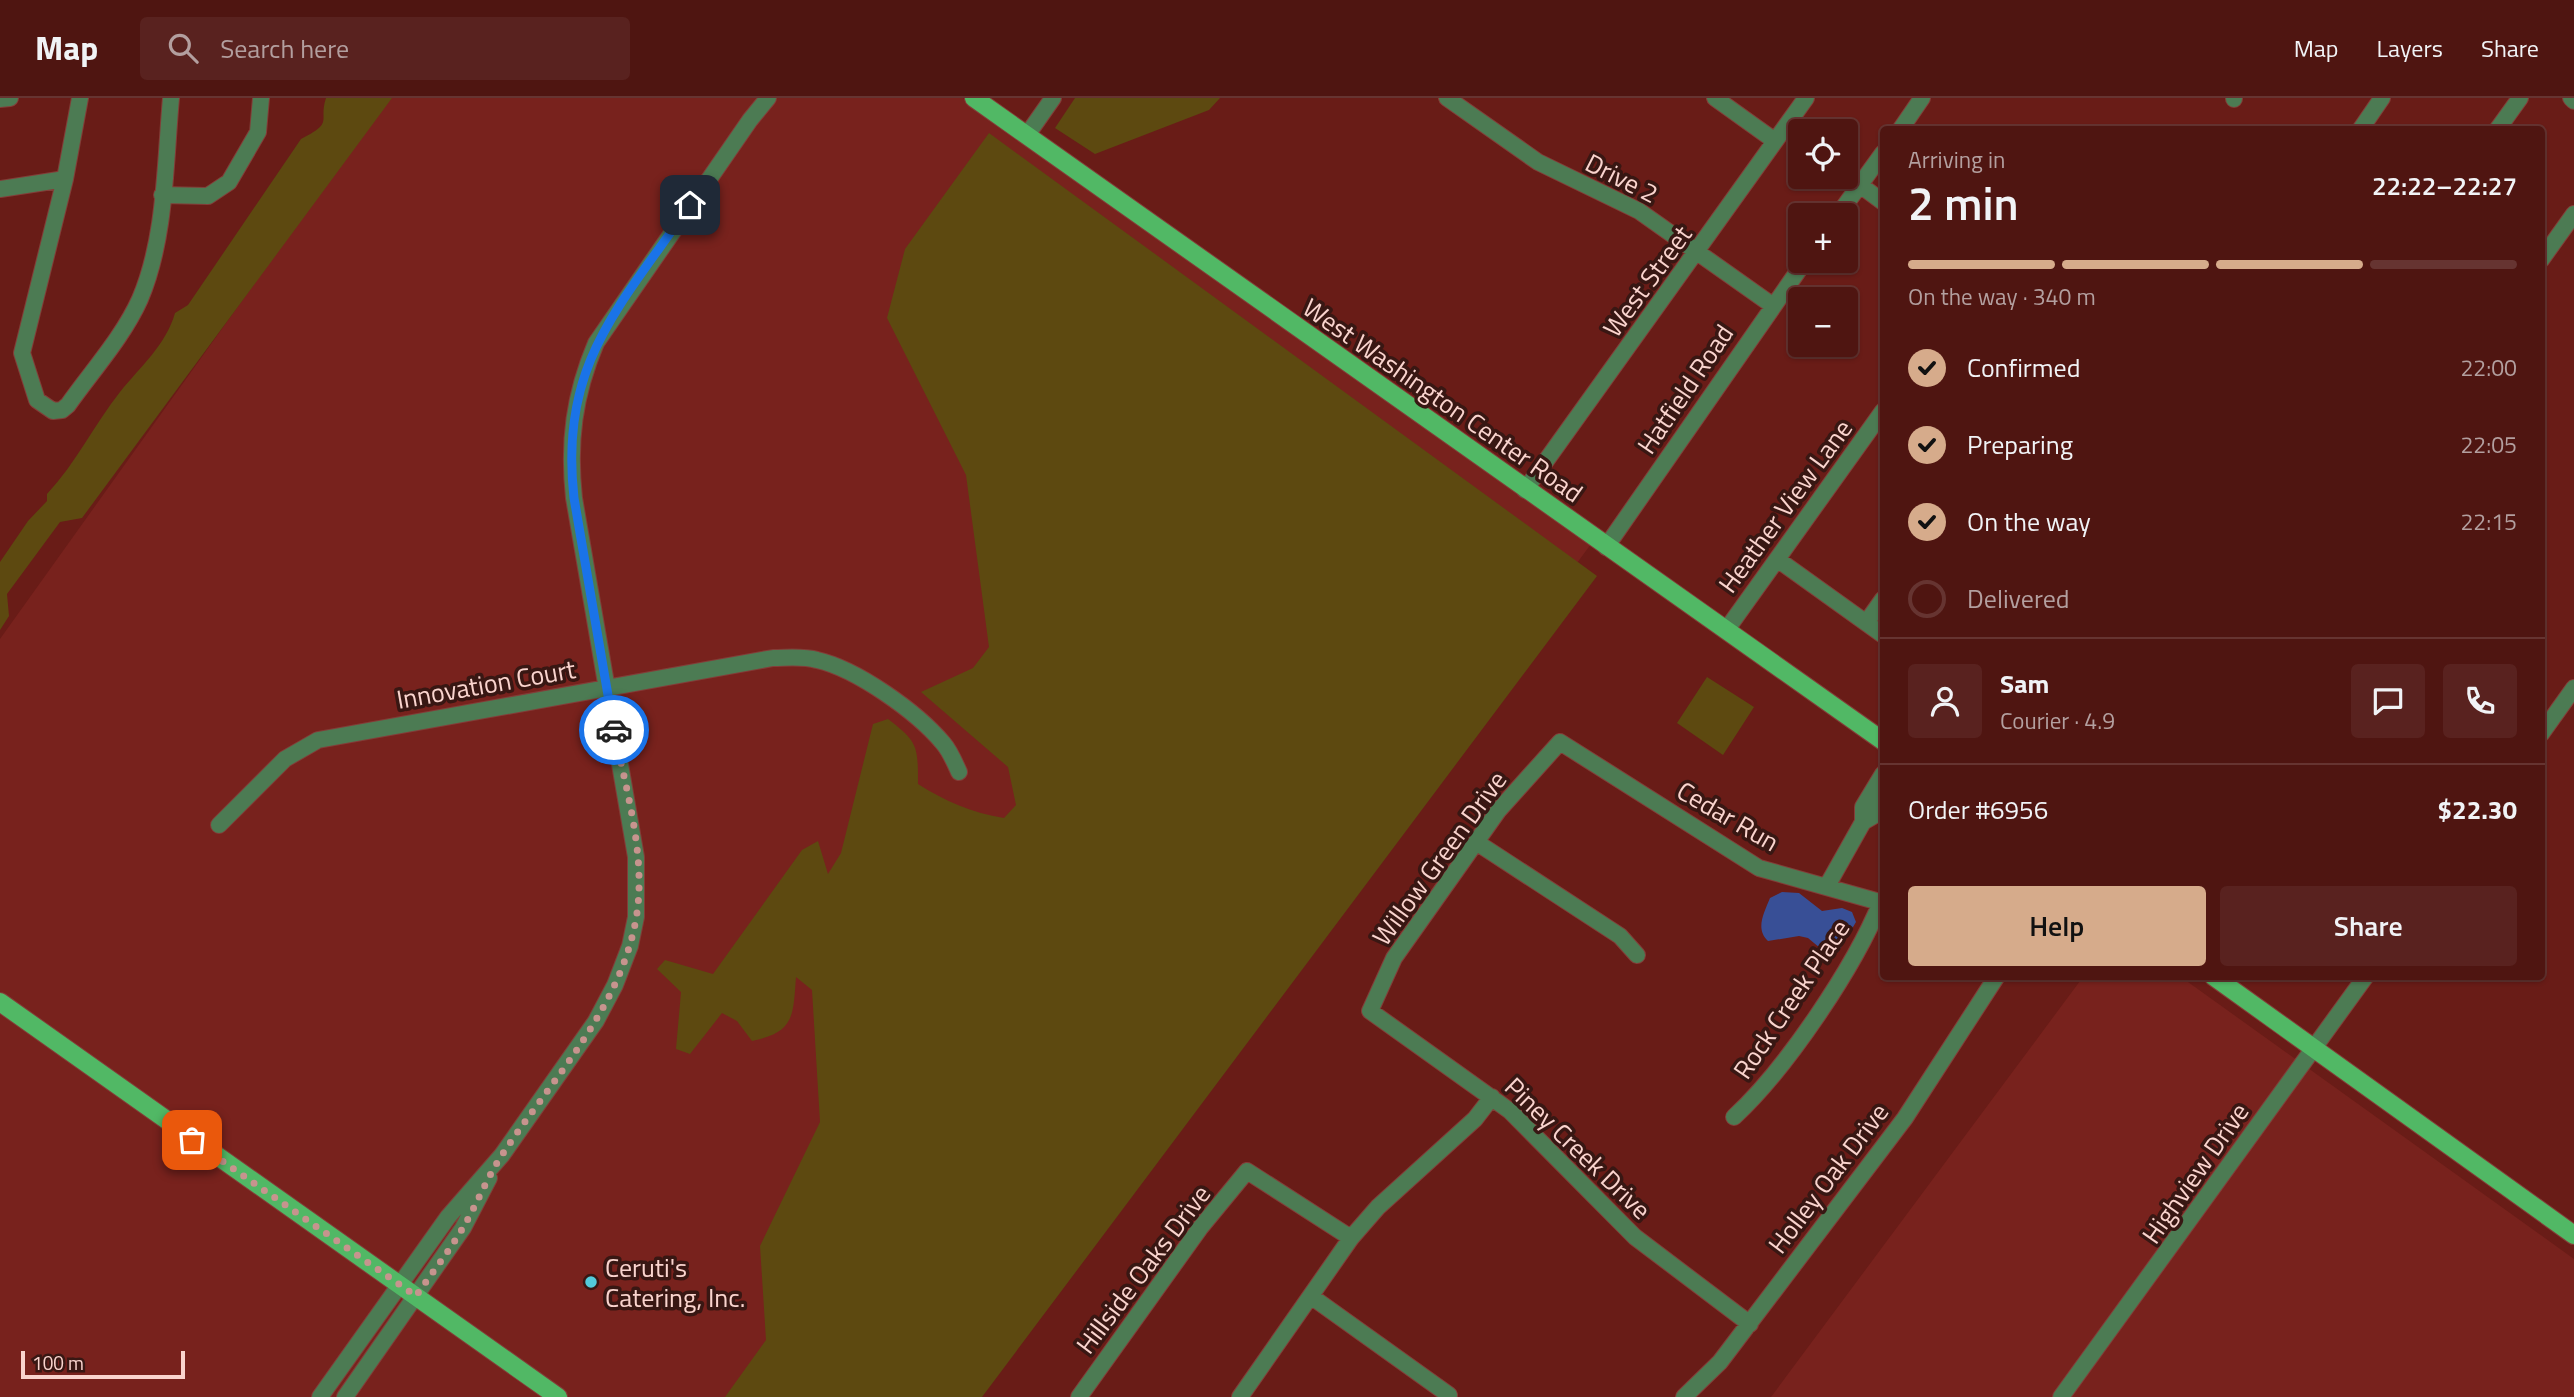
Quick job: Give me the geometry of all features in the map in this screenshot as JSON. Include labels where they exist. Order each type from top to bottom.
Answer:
[{"type":"main road","name":"West Washington Center Road","points":[[974,98],[1880,739]]},
{"type":"main road","points":[[2219,980],[2574,1235]]},
{"type":"main road","points":[[0,1002],[558,1397]]},
{"type":"street","points":[[0,99],[10,98]]},
{"type":"street","points":[[80,98],[65,179],[22,353],[37,400],[53,411],[62,410],[68,405],[139,301],[155,253],[172,98]]},
{"type":"street","points":[[162,195],[208,196],[229,182],[258,132],[261,98]]},
{"type":"street","points":[[750,120],[761,98]]},
{"type":"street","points":[[320,1397],[447,1217],[502,1155],[596,1021],[615,985],[636,917],[636,857],[570,467],[574,410],[581,378],[596,343],[618,308],[768,98]]},
{"type":"street","points":[[1027,135],[1053,98]]},
{"type":"street","name":"Drive 2","points":[[1447,98],[1538,162],[1639,211],[1772,305]]},
{"type":"street","points":[[1715,98],[1775,141]]},
{"type":"street","name":"West Street","points":[[1525,490],[1698,253],[1806,98]]},
{"type":"street","points":[[1903,126],[1922,98]]},
{"type":"street","points":[[2363,126],[2382,98]]},
{"type":"street","points":[[2500,126],[2520,98]]},
{"type":"street","points":[[1847,203],[1880,157]]},
{"type":"street","points":[[0,188],[65,179]]},
{"type":"street","points":[[1860,185],[1880,200]]},
{"type":"street","points":[[2545,254],[2574,214]]},
{"type":"street","name":"Hatfield Road","points":[[1606,547],[1796,273]]},
{"type":"street","name":"Heather View Lane","points":[[1727,629],[1880,415]]},
{"type":"street","points":[[1777,559],[1880,633]]},
{"type":"street","points":[[1866,622],[1880,603]]},
{"type":"street","name":"Innovation Court","points":[[219,825],[285,759],[318,740],[773,658],[814,659],[838,666],[867,683],[926,726],[945,745],[960,772]]},
{"type":"street","points":[[2545,728],[2574,688]]},
{"type":"street","name":"Willow Green Drive","points":[[1370,1011],[1394,958],[1498,811],[1560,742]]},
{"type":"street","name":"Cedar Run","points":[[1560,742],[1759,868],[1880,902]]},
{"type":"street","points":[[1828,886],[1863,822],[1863,807],[1880,780]]},
{"type":"street","points":[[1863,822],[1875,815],[1880,808]]},
{"type":"street","points":[[1476,842],[1620,936],[1637,955]]},
{"type":"street","name":"Rock Creek Place","points":[[1734,1116],[1756,1096],[1805,1031],[1880,907]]},
{"type":"street","name":"Holley Oak Drive","points":[[1684,1397],[1720,1362],[1905,1118],[1994,980]]},
{"type":"street","name":"Highview Drive","points":[[2061,1397],[2363,980]]},
{"type":"street","name":"Piney Creek Drive","points":[[1370,1011],[1492,1097],[1635,1237],[1750,1324]]},
{"type":"street","points":[[1240,1397],[1351,1238],[1378,1207],[1475,1119],[1492,1097]]},
{"type":"street","points":[[345,1397],[463,1228],[502,1155]]},
{"type":"street","name":"Hillside Oaks Drive","points":[[1079,1397],[1200,1228],[1247,1171],[1351,1238]]},
{"type":"street","points":[[1312,1297],[1449,1395]]},
{"type":"shaded area","points":[[326,98],[392,98],[82,518],[60,522],[7,594],[9,616],[0,630],[0,562],[28,521],[47,501],[47,494],[67,470],[120,392],[152,355],[171,325],[175,313],[188,305],[301,139],[322,125]]},
{"type":"shaded area","points":[[387,98],[963,98],[1591,544],[963,1397],[0,1397],[0,639]]},
{"type":"shaded area","points":[[1075,98],[1220,98],[1209,110],[1095,154],[1055,128]]},
{"type":"shaded area","points":[[989,133],[1597,576],[982,1397],[725,1397],[766,1340],[760,1246],[820,1122],[812,990],[796,977],[792,1012],[784,1027],[777,1033],[752,1041],[737,1021],[722,1013],[690,1054],[676,1049],[681,992],[657,969],[665,960],[713,974],[802,850],[818,841],[828,874],[841,853],[873,724],[888,719],[911,740],[918,761],[918,784],[928,790],[970,810],[992,816],[1004,818],[1016,805],[1008,767],[921,692],[973,668],[989,647],[966,475],[887,318],[905,249]]},
{"type":"shaded area","points":[[1707,677],[1754,707],[1723,755],[1677,723]]},
{"type":"shaded area","points":[[2081,980],[2185,980],[2574,1259],[2574,1397],[1771,1397]]},
{"type":"water","points":[[1782,892],[1799,893],[1822,911],[1842,908],[1852,912],[1856,922],[1838,952],[1826,953],[1808,938],[1799,936],[1768,941],[1761,926],[1763,915],[1770,898]]},
{"type":"way so far","points":[[192,1140],[416,1296],[463,1228],[502,1155],[596,1021],[615,985],[630,946],[636,917],[636,857],[614,730]]},
{"type":"place","name":"Ceruti's Catering, Inc.","points":[[591,1282]]},
{"type":"route","points":[[614,730],[570,467],[574,410],[581,378],[596,343],[690,205]]}]
